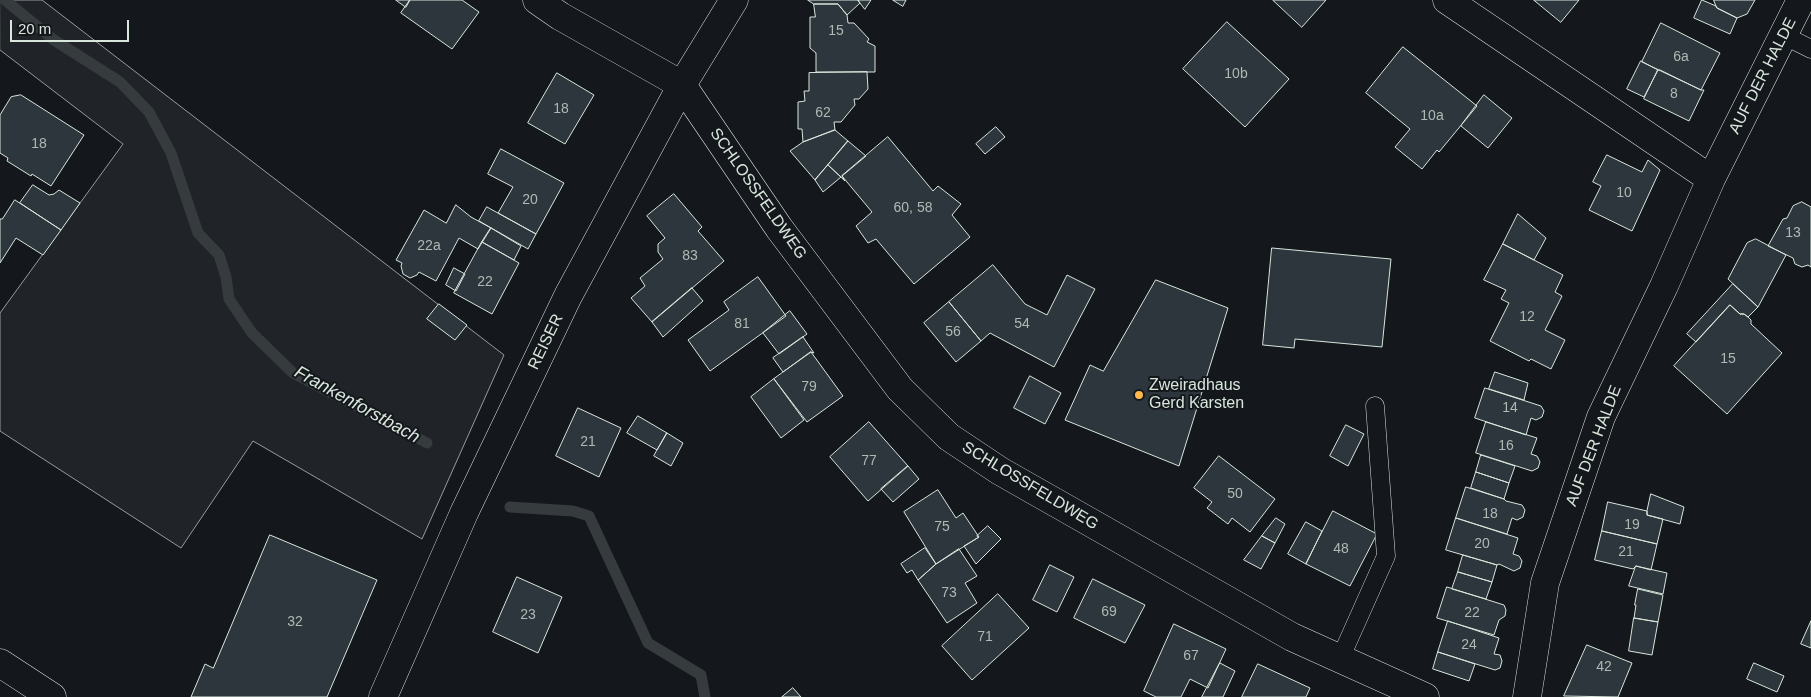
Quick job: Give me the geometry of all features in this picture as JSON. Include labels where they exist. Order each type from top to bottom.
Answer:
[{"type":"street","points":[[537,0],[560,16],[682,85]]},
{"type":"street","name":"REISER","points":[[383,697],[464,513],[568,296],[682,85],[734,0]]},
{"type":"street","points":[[1447,0],[1711,179]]},
{"type":"street","name":"AUF DER HALDE","points":[[1527,697],[1545,583],[1602,417],[1664,286],[1711,179],[1801,0]]},
{"type":"street","name":"SCHLOSSFELDWEG","points":[[682,85],[779,228],[900,389],[949,438],[1000,471],[1283,632],[1425,697]]},
{"type":"street","points":[[0,663],[52,697]]},
{"type":"lane","points":[[1784,35],[1811,49]]},
{"type":"lane","points":[[1340,659],[1386,556],[1375,406]]},
{"type":"shaded area","points":[[0,0],[42,0],[504,355],[422,539],[253,441],[181,548],[0,431],[0,313],[123,144],[0,50]]},
{"type":"building","points":[[396,0],[410,0],[406,7]]},
{"type":"building","points":[[410,0],[462,0],[479,12],[452,49],[401,13]]},
{"type":"building","points":[[808,0],[858,0],[860,3],[847,15],[838,4],[814,4]]},
{"type":"building","points":[[858,0],[871,0],[865,9]]},
{"type":"building","points":[[893,0],[906,0],[903,6]]},
{"type":"building","points":[[1273,0],[1326,0],[1302,27]]},
{"type":"building","points":[[1534,0],[1579,0],[1561,22]]},
{"type":"building","points":[[1702,0],[1737,18],[1730,34],[1694,18]]},
{"type":"building","points":[[1714,0],[1755,0],[1747,14],[1737,18],[1717,8]]},
{"type":"building","points":[[814,4],[838,4],[847,15],[848,23],[854,23],[869,39],[867,42],[875,46],[875,72],[816,72],[816,53],[810,48],[810,17],[815,17]]},
{"type":"building","points":[[1227,22],[1289,79],[1245,127],[1183,69]]},
{"type":"building","points":[[1661,23],[1720,53],[1701,90],[1642,62]]},
{"type":"building","points":[[1403,47],[1477,106],[1439,152],[1437,150],[1422,169],[1395,147],[1410,129],[1366,93]]},
{"type":"building","points":[[1641,61],[1658,70],[1644,97],[1627,89]]},
{"type":"building","points":[[1658,70],[1704,90],[1689,121],[1644,99]]},
{"type":"building","points":[[867,72],[868,89],[859,99],[854,99],[855,105],[841,122],[834,122],[835,130],[803,142],[802,129],[798,129],[798,102],[805,101],[804,91],[809,91],[809,73]]},
{"type":"building","points":[[557,73],[594,95],[565,144],[528,123]]},
{"type":"building","points":[[21,95],[84,135],[51,186],[7,161],[8,158],[0,153],[0,115],[11,97]]},
{"type":"building","points":[[1484,95],[1512,118],[1488,148],[1461,126]]},
{"type":"building","points":[[996,127],[1005,137],[985,154],[976,144]]},
{"type":"building","points":[[835,130],[848,141],[815,180],[790,151],[803,142]]},
{"type":"building","points":[[888,137],[933,191],[938,186],[961,204],[952,215],[970,237],[914,284],[876,239],[868,243],[856,226],[872,212],[842,176]]},
{"type":"building","points":[[848,141],[866,156],[842,176],[845,181],[828,165]]},
{"type":"building","points":[[501,149],[564,183],[536,234],[498,213],[513,187],[488,174]]},
{"type":"building","points":[[1607,155],[1642,172],[1648,160],[1660,170],[1632,231],[1589,210],[1601,186],[1593,182]]},
{"type":"building","points":[[828,165],[841,177],[823,192],[815,180]]},
{"type":"building","points":[[33,185],[49,195],[59,190],[80,203],[61,230],[20,203]]},
{"type":"building","points":[[674,194],[702,227],[698,231],[724,261],[652,322],[631,298],[645,286],[640,278],[663,259],[658,252],[658,244],[665,238],[647,216]]},
{"type":"building","points":[[15,200],[61,230],[43,255],[16,238],[0,263],[0,219],[2,219]]},
{"type":"building","points":[[1802,202],[1811,207],[1811,267],[1808,265],[1802,267],[1795,264],[1793,258],[1768,246],[1783,219],[1787,218],[1793,206]]},
{"type":"building","points":[[456,205],[471,217],[491,228],[478,249],[459,238],[436,281],[419,272],[410,278],[403,274],[402,263],[396,260],[424,210],[446,223]]},
{"type":"building","points":[[487,207],[536,234],[528,249],[479,221]]},
{"type":"building","points":[[1518,214],[1546,238],[1534,260],[1503,244]]},
{"type":"building","points":[[491,228],[521,246],[514,260],[482,242]]},
{"type":"building","points":[[1756,239],[1786,255],[1758,307],[1728,279],[1747,243]]},
{"type":"building","points":[[482,242],[519,263],[492,314],[454,293]]},
{"type":"building","points":[[1503,244],[1563,275],[1555,292],[1562,296],[1545,330],[1565,340],[1551,369],[1531,359],[1529,361],[1490,341],[1509,303],[1501,299],[1506,290],[1484,280]]},
{"type":"building","points":[[1272,248],[1391,259],[1382,347],[1295,339],[1294,348],[1263,345]]},
{"type":"building","points":[[993,265],[1025,304],[1047,315],[1067,275],[1095,289],[1054,367],[990,333],[981,341],[949,302]]},
{"type":"building","points":[[454,268],[465,274],[456,291],[446,285]]},
{"type":"building","points":[[758,277],[786,316],[710,371],[688,340],[729,310],[724,302]]},
{"type":"building","name":"Zweiradhaus Gerd Karsten","points":[[1156,280],[1228,308],[1179,466],[1065,420],[1090,365],[1103,371]]},
{"type":"building","points":[[1733,284],[1758,307],[1748,317],[1740,314],[1730,305],[1696,342],[1687,334]]},
{"type":"building","points":[[692,288],[703,301],[663,337],[652,322]]},
{"type":"building","points":[[949,302],[981,341],[956,362],[924,323]]},
{"type":"building","points":[[439,304],[467,325],[455,340],[427,319]]},
{"type":"building","points":[[1730,305],[1740,314],[1748,317],[1751,320],[1751,324],[1782,353],[1727,414],[1674,366]]},
{"type":"building","points":[[790,311],[807,334],[779,354],[763,333]]},
{"type":"building","points":[[803,337],[814,353],[811,352],[783,372],[773,358]]},
{"type":"building","points":[[811,352],[843,396],[807,422],[774,379]]},
{"type":"building","points":[[1495,372],[1528,383],[1524,400],[1489,389]]},
{"type":"building","points":[[1030,376],[1061,393],[1045,424],[1014,408]]},
{"type":"building","points":[[774,379],[804,420],[781,438],[751,397]]},
{"type":"building","points":[[1485,388],[1541,406],[1544,411],[1542,417],[1536,420],[1531,418],[1526,435],[1475,418]]},
{"type":"building","points":[[578,408],[621,428],[599,477],[556,456]]},
{"type":"building","points":[[638,416],[667,433],[657,450],[627,433]]},
{"type":"building","points":[[869,422],[908,466],[868,501],[830,457]]},
{"type":"building","points":[[1486,422],[1537,438],[1531,454],[1537,456],[1540,462],[1538,468],[1532,471],[1476,453]]},
{"type":"building","points":[[1346,425],[1364,434],[1348,466],[1330,456]]},
{"type":"building","points":[[667,433],[683,443],[671,466],[654,456]]},
{"type":"building","points":[[1481,455],[1515,466],[1509,483],[1476,472]]},
{"type":"building","points":[[1219,456],[1275,499],[1250,532],[1232,518],[1228,524],[1207,508],[1212,502],[1194,488]]},
{"type":"building","points":[[908,466],[919,479],[893,502],[881,489]]},
{"type":"building","points":[[1476,472],[1509,483],[1504,499],[1471,488]]},
{"type":"building","points":[[1466,487],[1522,505],[1525,510],[1523,517],[1517,520],[1512,518],[1507,534],[1456,518]]},
{"type":"building","points":[[938,490],[956,518],[963,513],[979,537],[936,564],[904,512]]},
{"type":"building","points":[[1651,494],[1684,507],[1680,524],[1647,515]]},
{"type":"building","points":[[1608,502],[1647,511],[1647,515],[1663,519],[1657,544],[1602,531]]},
{"type":"building","points":[[1333,511],[1377,534],[1350,586],[1306,564]]},
{"type":"building","points":[[1276,518],[1285,524],[1275,543],[1262,536]]},
{"type":"building","points":[[1456,518],[1518,538],[1513,554],[1519,556],[1522,561],[1520,568],[1514,571],[1499,564],[1446,550]]},
{"type":"building","points":[[1306,522],[1322,531],[1306,564],[1288,554]]},
{"type":"building","points":[[988,526],[1001,539],[976,564],[964,546],[979,537],[977,536]]},
{"type":"building","points":[[1602,531],[1657,544],[1651,570],[1636,566],[1633,569],[1595,560]]},
{"type":"building","points":[[270,535],[377,580],[327,697],[191,697],[205,664],[213,668]]},
{"type":"building","points":[[1262,536],[1275,543],[1261,569],[1244,560]]},
{"type":"building","points":[[925,548],[936,564],[918,580],[912,570],[907,573],[901,564]]},
{"type":"building","points":[[959,549],[977,576],[965,583],[977,603],[947,623],[918,580],[936,564]]},
{"type":"building","points":[[1463,555],[1497,565],[1492,582],[1458,572]]},
{"type":"building","points":[[1050,565],[1074,577],[1057,612],[1033,600]]},
{"type":"building","points":[[1636,566],[1667,573],[1663,594],[1629,586]]},
{"type":"building","points":[[1458,572],[1492,582],[1486,599],[1452,589]]},
{"type":"building","points":[[517,577],[562,597],[538,653],[493,632]]},
{"type":"building","points":[[1093,579],[1145,605],[1125,643],[1074,618]]},
{"type":"building","points":[[1447,587],[1504,605],[1506,610],[1505,616],[1499,620],[1494,635],[1437,618]]},
{"type":"building","points":[[1638,589],[1663,595],[1658,622],[1634,618]]},
{"type":"building","points":[[998,594],[1029,628],[972,680],[942,646]]},
{"type":"building","points":[[1634,618],[1658,622],[1652,655],[1629,651]]},
{"type":"building","points":[[1448,621],[1499,638],[1494,654],[1500,655],[1502,661],[1500,668],[1495,670],[1438,652]]},
{"type":"building","points":[[1811,621],[1811,648],[1801,644]]},
{"type":"building","points":[[1174,624],[1226,649],[1208,688],[1190,679],[1181,697],[1156,697],[1144,691]]},
{"type":"building","points":[[1587,645],[1632,663],[1618,697],[1564,696]]},
{"type":"building","points":[[1438,652],[1475,664],[1469,681],[1433,669]]},
{"type":"building","points":[[1220,663],[1235,671],[1223,697],[1202,697]]},
{"type":"building","points":[[1754,663],[1784,676],[1777,692],[1747,679]]},
{"type":"building","points":[[1258,664],[1310,688],[1306,697],[1242,697]]},
{"type":"building","points":[[793,688],[801,697],[782,697]]},
{"type":"waterway","name":"Frankenforstbach","points":[[5,0],[54,40],[120,82],[149,112],[171,153],[198,233],[219,255],[226,277],[229,299],[252,333],[293,373],[427,443]]},
{"type":"waterway","name":"Frankenforstbach","points":[[510,507],[573,511],[589,516],[648,643],[701,675],[705,697]]},
{"type":"place","name":"Zweiradhaus Gerd Karsten","points":[[1139,395]]}]
